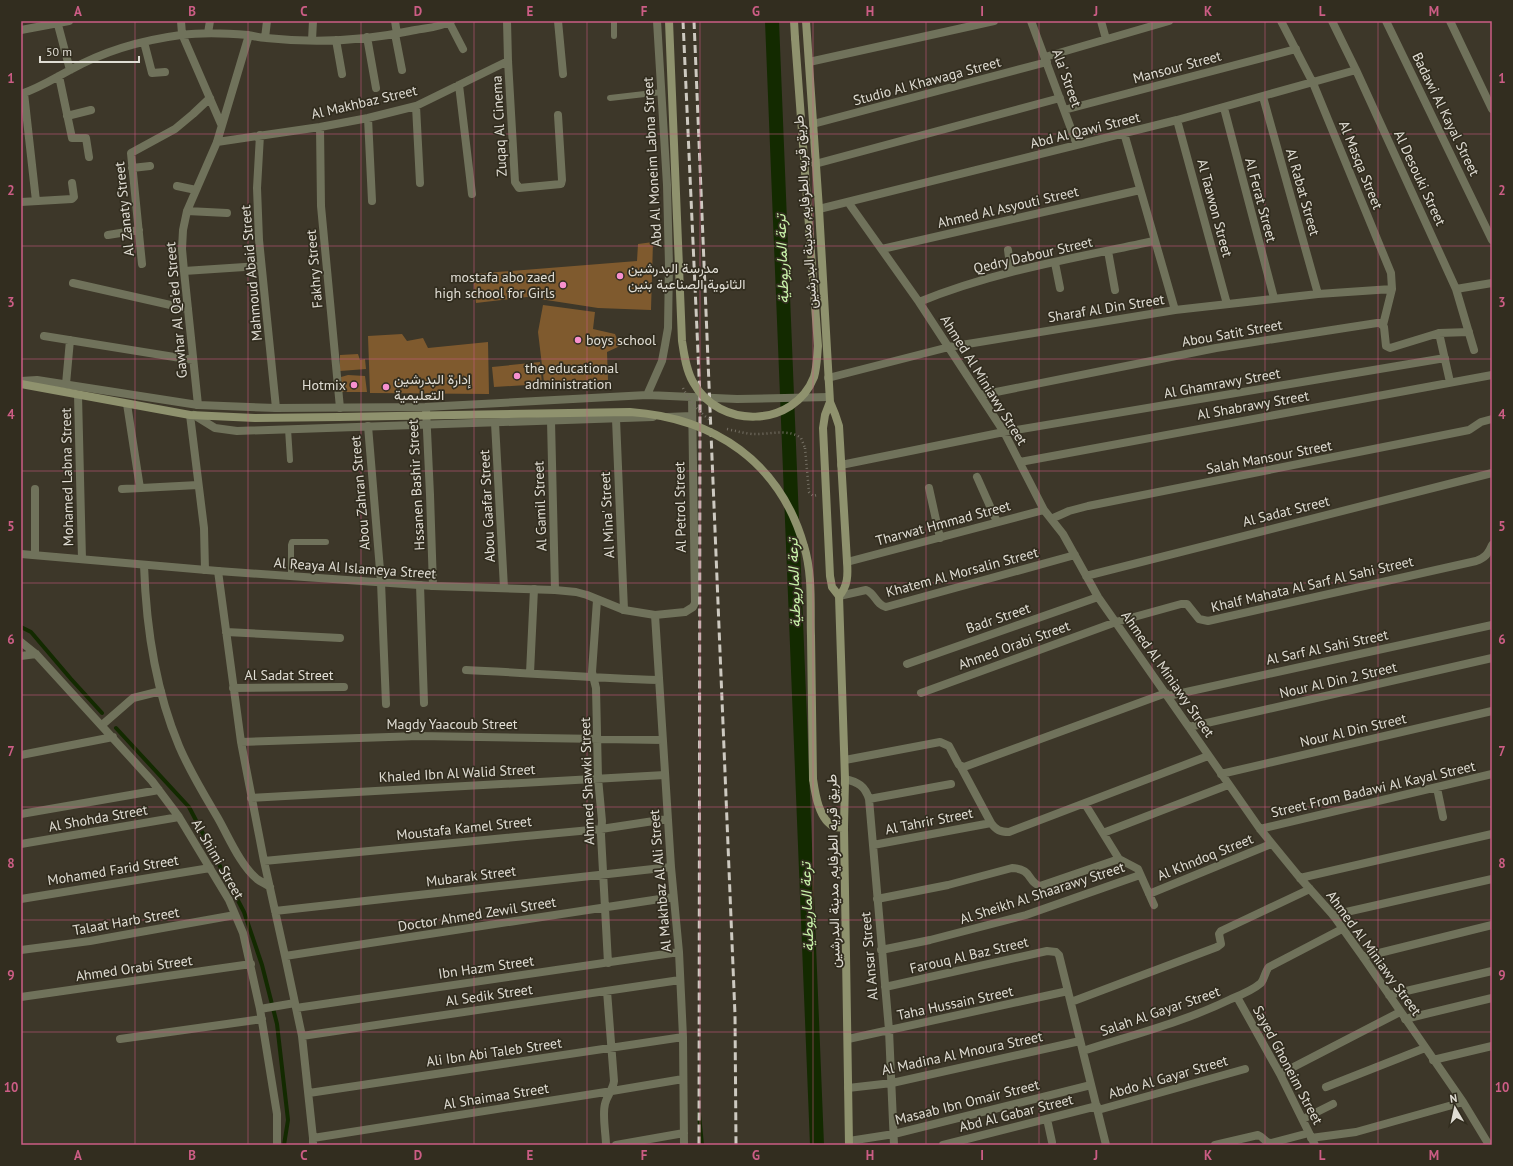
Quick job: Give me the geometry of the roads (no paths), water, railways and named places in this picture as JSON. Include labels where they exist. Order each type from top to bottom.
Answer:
[{"type":"main road","points":[[669,21],[682,341],[686,362],[692,381],[701,394],[712,404],[725,412],[739,416],[754,417],[769,415],[796,401],[806,390],[814,377],[817,364],[818,346],[794,21]]},
{"type":"main road","name":"طريق قريه الطرفايه, مدينة البدرشين","points":[[806,21],[819,209],[829,399],[823,428],[830,576],[832,587],[839,596],[845,779],[844,828],[849,1143]]},
{"type":"main road","points":[[21,383],[78,395],[192,415],[255,418],[630,412],[674,418],[714,433],[733,445],[754,462],[774,484],[786,502],[805,547],[810,592],[813,779],[816,800],[826,820],[834,827],[844,828]]},
{"type":"main road","name":"طريق قريه الطرفايه, مدينة البدرشين","points":[[829,399],[839,426],[847,562],[847,581],[839,596]]},
{"type":"street","points":[[21,30],[69,21]]},
{"type":"street","points":[[181,21],[182,34],[221,124]]},
{"type":"street","points":[[208,33],[210,21]]},
{"type":"street","points":[[265,38],[268,21]]},
{"type":"street","points":[[312,40],[313,21]]},
{"type":"street","points":[[395,21],[402,70]]},
{"type":"street","name":"Zuqaq Al Cinema","points":[[507,21],[515,182],[519,188],[561,184],[558,116]]},
{"type":"street","points":[[558,21],[563,74]]},
{"type":"street","name":"Abd Al Moneim Labna Street","points":[[647,395],[662,361],[668,328],[670,265],[667,185],[657,21]]},
{"type":"street","points":[[809,62],[994,21]]},
{"type":"street","name":"Ala' Street","points":[[1031,21],[1077,145]]},
{"type":"street","points":[[1101,21],[1106,39]]},
{"type":"street","name":"Studio Al Khawaga Street","points":[[813,124],[1046,59],[1106,39],[1169,21]]},
{"type":"street","name":"Al Masqa Street","points":[[1281,21],[1313,83],[1391,273],[1392,288],[1383,324]]},
{"type":"street","name":"Al Desouki Street","points":[[1332,21],[1356,70],[1456,289],[1474,350]]},
{"type":"street","name":"Badawi Al Kayal Street","points":[[1386,21],[1492,240]]},
{"type":"street","points":[[1450,21],[1492,109]]},
{"type":"street","points":[[58,22],[70,70]]},
{"type":"street","points":[[36,201],[22,94],[99,56],[144,42],[182,34],[208,33],[265,38],[336,40],[396,34],[450,22],[463,49]]},
{"type":"street","name":"Gawhar Al Qa'ed Street","points":[[198,405],[182,249],[183,230],[187,211],[217,142],[221,124],[248,36]]},
{"type":"street","points":[[366,38],[376,88]]},
{"type":"street","points":[[336,40],[342,74]]},
{"type":"street","points":[[144,42],[152,74],[165,72]]},
{"type":"street","name":"Mansour Street","points":[[1064,110],[1296,49]]},
{"type":"street","name":"Al Makhbaz Street","points":[[217,142],[320,127],[368,118],[416,106],[508,61]]},
{"type":"street","name":"Abd Al Qawi Street","points":[[819,209],[1224,108],[1356,70]]},
{"type":"street","points":[[59,76],[72,138],[86,138],[90,157]]},
{"type":"street","points":[[459,85],[472,194]]},
{"type":"street","name":"Al Rabat Street","points":[[1263,97],[1318,294]]},
{"type":"street","name":"Al Zanaty Street","points":[[142,264],[131,153],[174,129],[210,98]]},
{"type":"street","points":[[815,164],[1060,98]]},
{"type":"street","points":[[416,106],[420,183]]},
{"type":"street","name":"Al Ferat Street","points":[[1224,108],[1274,298]]},
{"type":"street","points":[[67,116],[91,110]]},
{"type":"street","points":[[368,118],[372,201]]},
{"type":"street","name":"Al Taawon Street","points":[[1177,120],[1227,304]]},
{"type":"street","name":"Fakhry Street","points":[[320,127],[321,206],[340,408]]},
{"type":"street","points":[[1124,133],[1175,310]]},
{"type":"street","name":"Mahmoud Abaid Street","points":[[260,135],[257,214],[276,408]]},
{"type":"street","points":[[132,168],[150,166]]},
{"type":"street","points":[[21,202],[72,199],[74,197],[72,183]]},
{"type":"street","points":[[178,186],[196,190]]},
{"type":"street","name":"Ahmed Al Asyouti Street","points":[[882,249],[1140,190]]},
{"type":"street","name":"Ahmed Al Miniawy Street","points":[[848,202],[919,302],[981,395],[1004,432],[1044,510],[1063,534],[1098,597],[1167,694],[1260,830],[1333,915],[1363,957],[1463,1102],[1489,1145]]},
{"type":"street","points":[[187,211],[227,213]]},
{"type":"street","points":[[108,235],[139,230]]},
{"type":"street","name":"Qedry Dabour Street","points":[[919,302],[959,287],[1011,272],[1154,241]]},
{"type":"street","points":[[1008,250],[1011,272]]},
{"type":"street","points":[[1108,251],[1115,290]]},
{"type":"street","points":[[1055,263],[1060,288]]},
{"type":"street","points":[[184,271],[261,266]]},
{"type":"street","points":[[1456,289],[1492,282]]},
{"type":"street","points":[[73,283],[188,309]]},
{"type":"street","name":"Sharaf Al Din Street","points":[[828,378],[948,347],[1175,310],[1274,298],[1392,288]]},
{"type":"street","name":"Abou Satit Street","points":[[981,395],[1216,348],[1376,323],[1383,324]]},
{"type":"street","points":[[1383,324],[1386,346],[1390,348],[1439,333],[1469,332]]},
{"type":"street","points":[[1439,333],[1450,382]]},
{"type":"street","points":[[44,336],[193,360]]},
{"type":"street","points":[[66,384],[70,340]]},
{"type":"street","name":"Al Ghamrawy Street","points":[[841,465],[1004,432],[1445,358]]},
{"type":"street","name":"Al Shabrawy Street","points":[[1020,462],[1492,374]]},
{"type":"street","points":[[21,383],[37,380],[198,405],[276,408],[426,407],[647,395],[737,399],[829,399]]},
{"type":"street","name":"Mohamed Labna Street","points":[[78,395],[82,559]]},
{"type":"street","name":"Al Petrol Street","points":[[685,612],[693,607],[695,603],[692,397]]},
{"type":"street","points":[[127,404],[140,488]]},
{"type":"street","name":"Hssanen Bashir Street","points":[[426,407],[433,586]]},
{"type":"street","points":[[192,415],[214,428],[228,430],[692,416]]},
{"type":"street","points":[[192,415],[198,485],[204,528],[205,570]]},
{"type":"street","name":"Al Mina' Street","points":[[616,419],[624,610]]},
{"type":"street","name":"Salah Mansour Street","points":[[1051,519],[1069,511],[1088,506],[1469,430],[1481,422],[1492,419]]},
{"type":"street","name":"Al Gamil Street","points":[[551,421],[555,590]]},
{"type":"street","name":"Abou Gaafar Street","points":[[495,423],[504,588]]},
{"type":"street","name":"Abou Zahran Street","points":[[368,426],[381,582]]},
{"type":"street","name":"Al Sadat Street","points":[[1086,576],[1492,473]]},
{"type":"street","points":[[977,477],[998,522]]},
{"type":"street","points":[[122,489],[198,485]]},
{"type":"street","points":[[929,488],[940,538]]},
{"type":"street","points":[[35,489],[35,555]]},
{"type":"street","name":"Tharwat Hmmad Street","points":[[847,562],[1044,510]]},
{"type":"street","name":"Khalf Mahata Al Sarf Al Sahi Street","points":[[1116,622],[1184,603],[1190,607],[1199,619],[1208,621],[1476,561],[1488,554],[1492,545]]},
{"type":"street","name":"Al Reaya Al Islameya Street","points":[[21,554],[205,570],[433,586],[555,590],[576,592],[639,614],[655,615],[685,612]]},
{"type":"street","name":"Khatem Al Morsalin Street","points":[[839,596],[866,590],[872,593],[880,604],[886,607],[1075,555]]},
{"type":"street","points":[[144,565],[148,629],[161,691],[179,746],[244,864],[256,879],[270,887]]},
{"type":"street","points":[[218,571],[240,742],[302,1036],[313,1141]]},
{"type":"street","points":[[381,582],[386,704]]},
{"type":"street","points":[[420,585],[424,703]]},
{"type":"street","points":[[530,673],[534,589]]},
{"type":"street","name":"Badr Street","points":[[907,664],[1098,597]]},
{"type":"street","name":"Ahmed Shawki Street","points":[[597,600],[592,672],[596,688],[598,778],[602,821],[601,828],[608,963]]},
{"type":"street","name":"Al Makhbaz Al Ali Street","points":[[655,615],[670,867],[679,952],[683,1037],[684,1145]]},
{"type":"street","name":"Ahmed Orabi Street","points":[[921,693],[1116,622]]},
{"type":"street","name":"Al Sarf Al Sahi Street","points":[[961,767],[1167,694],[1492,624]]},
{"type":"street","points":[[226,632],[340,638]]},
{"type":"street","name":"Al Shimi Street","points":[[21,642],[36,654],[102,724],[159,790],[179,817],[220,884],[236,915],[243,933],[251,964],[262,1018],[277,1114],[278,1145]]},
{"type":"street","points":[[21,656],[36,654]]},
{"type":"street","name":"Nour Al Din 2 Street","points":[[1189,727],[1492,658]]},
{"type":"street","points":[[466,670],[593,678],[659,680]]},
{"type":"street","name":"Al Sadat Street","points":[[233,688],[344,687]]},
{"type":"street","points":[[102,724],[133,698],[161,691]]},
{"type":"street","name":"Nour Al Din Street","points":[[1221,774],[1492,711]]},
{"type":"street","name":"Magdy Yaacoub Street","points":[[240,742],[419,736],[663,740]]},
{"type":"street","points":[[21,755],[113,737]]},
{"type":"street","points":[[844,760],[943,742],[949,746],[995,829],[1002,832],[1009,832],[1208,756]]},
{"type":"street","name":"Street From Badawi Al Kayal Street","points":[[1260,830],[1492,774]]},
{"type":"street","name":"Khaled Ibn Al Walid Street","points":[[251,798],[665,775]]},
{"type":"street","points":[[845,779],[856,782],[864,788],[869,799],[951,784]]},
{"type":"street","points":[[1103,833],[1228,785]]},
{"type":"street","points":[[1437,788],[1443,817]]},
{"type":"street","points":[[21,814],[159,790]]},
{"type":"street","name":"Al Ansar Street","points":[[869,799],[892,1083],[894,1145]]},
{"type":"street","points":[[1085,804],[1119,859],[1138,869],[1154,905]]},
{"type":"street","name":"Al Shohda Street","points":[[21,844],[179,817]]},
{"type":"street","name":"Moustafa Kamel Street","points":[[264,861],[601,828],[667,819]]},
{"type":"street","name":"Al Tahrir Street","points":[[873,845],[991,823]]},
{"type":"street","points":[[1300,878],[1492,834]]},
{"type":"street","name":"Al Khndoq Street","points":[[1149,894],[1271,844]]},
{"type":"street","points":[[877,899],[948,885],[1012,868],[1022,869],[1027,872],[1034,883],[1040,886],[1119,859]]},
{"type":"street","name":"Mubarak Street","points":[[275,912],[670,867]]},
{"type":"street","name":"Mohamed Farid Street","points":[[21,899],[210,868]]},
{"type":"street","name":"Al Sheikh Al Shaarawy Street","points":[[881,950],[930,940],[1026,915],[1140,875]]},
{"type":"street","points":[[1333,915],[1492,879]]},
{"type":"street","points":[[1071,1002],[1218,947],[1221,944],[1218,934],[1221,931],[1310,889]]},
{"type":"street","name":"Doctor Ahmed Zewil Street","points":[[285,956],[673,897]]},
{"type":"street","name":"Talaat Harb Street","points":[[21,950],[90,941],[236,915]]},
{"type":"street","points":[[1363,957],[1492,925]]},
{"type":"street","name":"Salah Al Gayar Street","points":[[1083,1051],[1197,1014],[1237,996],[1262,982],[1266,970],[1269,967],[1342,928]]},
{"type":"street","name":"Farouq Al Baz Street","points":[[885,987],[1052,950],[1058,955],[1068,991]]},
{"type":"street","name":"Ibn Hazm Street","points":[[260,1009],[296,1006],[679,952]]},
{"type":"street","name":"Ahmed Orabi Street","points":[[21,997],[251,964]]},
{"type":"street","points":[[1389,995],[1492,971]]},
{"type":"street","name":"Al Sedik Street","points":[[302,1036],[680,980]]},
{"type":"street","points":[[606,1145],[604,1108],[607,1098],[612,1091],[614,1081],[607,991]]},
{"type":"street","points":[[1068,991],[1106,1145]]},
{"type":"street","name":"Taha Hussain Street","points":[[848,1039],[1068,991]]},
{"type":"street","name":"Sayed Ghoneim Street","points":[[1237,996],[1280,1074],[1312,1139]]},
{"type":"street","points":[[1405,1019],[1492,998]]},
{"type":"street","points":[[1280,1074],[1400,1012]]},
{"type":"street","points":[[120,1039],[262,1018]]},
{"type":"street","name":"Ali Ibn Abi Taleb Street","points":[[309,1093],[683,1037]]},
{"type":"street","name":"Al Madina Al Mnoura Street","points":[[848,1088],[892,1083],[1080,1041]]},
{"type":"street","points":[[1433,1060],[1492,1046]]},
{"type":"street","points":[[1326,1087],[1426,1048]]},
{"type":"street","name":"Abdo Al Gayar Street","points":[[1097,1108],[1245,1069]]},
{"type":"street","name":"Al Shaimaa Street","points":[[313,1141],[683,1078]]},
{"type":"street","name":"Masaab Ibn Omair Street","points":[[849,1143],[894,1134],[1091,1085]]},
{"type":"street","points":[[1215,1145],[1258,1135],[1262,1136],[1271,1144],[1356,1132],[1463,1102]]},
{"type":"street","points":[[1303,1119],[1333,1104]]},
{"type":"street","name":"Abd Al Gabar Street","points":[[943,1145],[1097,1108]]},
{"type":"street","points":[[1047,1119],[1052,1142]]},
{"type":"street","points":[[616,1145],[684,1133]]},
{"type":"lane","points":[[614,21],[614,36]]},
{"type":"lane","points":[[610,98],[662,92]]},
{"type":"lane","points":[[288,429],[290,460]]},
{"type":"lane","points":[[291,576],[292,542],[326,542]]},
{"type":"waterway","name":"ترعة الماريوطية","points":[[772,21],[817,1145]]},
{"type":"waterway","points":[[21,627],[31,632],[102,713]]},
{"type":"waterway","points":[[116,728],[189,807],[244,912],[262,965],[277,1024],[288,1120],[284,1145]]},
{"type":"waterway","points":[[699,1114],[702,1145]]},
{"type":"railway","points":[[683,21],[700,397],[699,1145]]},
{"type":"railway","points":[[694,21],[735,1015],[736,1145]]},
{"type":"place","name":"مدرسة البدرشين الثانوية الصناعية بنين","points":[[620,276]]},
{"type":"place","name":"mostafa abo zaed high school for Girls","points":[[563,285]]},
{"type":"place","name":"boys school","points":[[578,340]]},
{"type":"place","name":"the educational administration","points":[[517,376]]},
{"type":"place","name":"Hotmix","points":[[354,385]]},
{"type":"place","name":"إدارة البدرشين التعليمية","points":[[386,387]]}]
